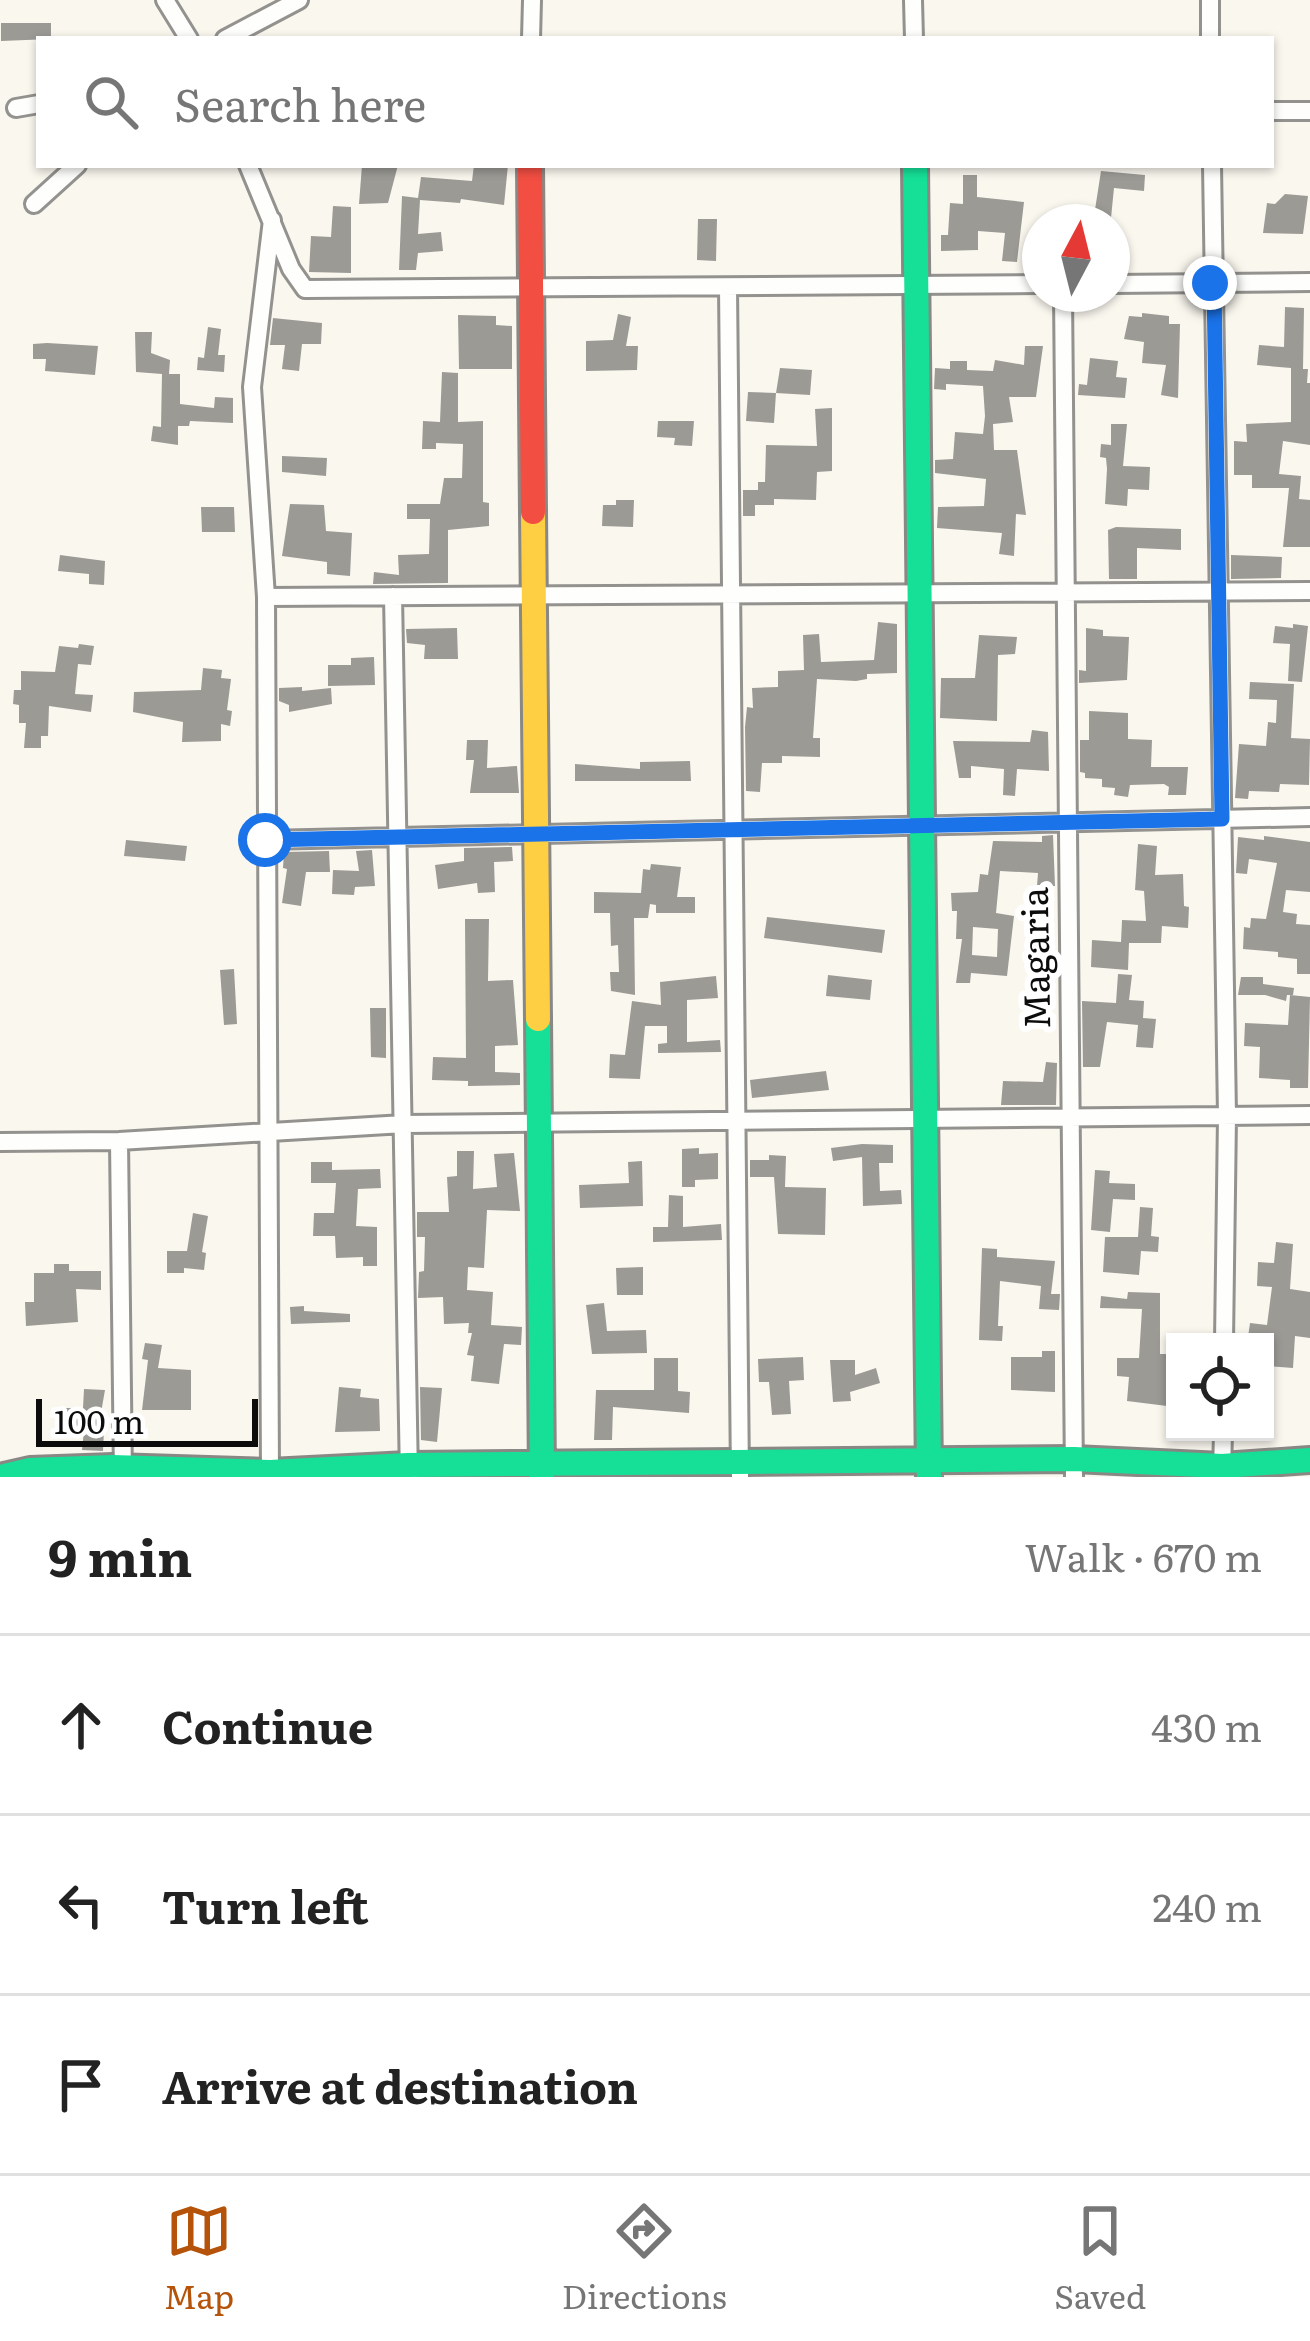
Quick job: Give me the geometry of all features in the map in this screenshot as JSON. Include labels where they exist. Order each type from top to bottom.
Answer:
[{"type":"street","points":[[165,0],[186,36]]},
{"type":"street","points":[[231,36],[299,0]]},
{"type":"street","points":[[531,36],[532,0]]},
{"type":"street","points":[[913,0],[914,36]]},
{"type":"street","points":[[1210,0],[1210,36]]},
{"type":"street","points":[[16,108],[36,105]]},
{"type":"street","points":[[1274,111],[1310,110]]},
{"type":"street","points":[[34,204],[74,168]]},
{"type":"street","points":[[249,168],[291,269],[305,289],[1022,284]]},
{"type":"street","points":[[530,168],[542,1470]]},
{"type":"street","points":[[915,168],[929,1468]]},
{"type":"street","points":[[1212,168],[1227,1116],[1224,1333]]},
{"type":"street","points":[[270,1475],[266,597],[252,387],[272,220]]},
{"type":"street","points":[[1130,284],[1310,282]]},
{"type":"street","points":[[728,287],[740,1469]]},
{"type":"street","name":"Magaria","points":[[1063,312],[1074,1468]]},
{"type":"street","points":[[266,597],[1310,591]]},
{"type":"street","points":[[393,596],[409,1471]]},
{"type":"street","points":[[265,840],[1310,817]]},
{"type":"street","points":[[0,1142],[119,1141],[404,1124],[1310,1115]]},
{"type":"street","points":[[119,1141],[123,1472]]},
{"type":"street","points":[[0,1477],[30,1470],[270,1475],[929,1468],[1222,1471],[1310,1460]]},
{"type":"building","points":[[1,23],[51,23],[51,36],[1,41]]},
{"type":"building","points":[[362,168],[397,168],[388,203],[359,204]]},
{"type":"building","points":[[474,168],[508,168],[504,205],[420,200],[418,234],[441,232],[443,251],[418,253],[416,270],[399,270],[402,196],[418,198],[421,177],[472,181]]},
{"type":"building","points":[[1101,171],[1145,175],[1144,191],[1114,188],[1112,204],[1096,204]]},
{"type":"building","points":[[963,175],[977,175],[977,197],[1024,202],[1017,262],[1002,261],[1005,233],[978,231],[978,250],[941,251],[941,235],[948,235],[950,203],[963,204]]},
{"type":"building","points":[[1285,194],[1308,196],[1303,234],[1263,233],[1267,203],[1275,204]]},
{"type":"building","points":[[333,206],[351,207],[351,273],[309,272],[311,236],[331,237]]},
{"type":"building","points":[[698,219],[717,219],[716,261],[697,260]]},
{"type":"building","points":[[1285,307],[1304,308],[1303,369],[1308,369],[1310,383],[1310,445],[1283,441],[1279,474],[1301,476],[1299,499],[1310,500],[1310,547],[1283,547],[1289,488],[1252,488],[1252,475],[1234,475],[1234,441],[1247,442],[1246,424],[1291,422],[1291,368],[1257,365],[1259,345],[1284,347]]},
{"type":"building","points":[[1142,313],[1169,316],[1169,324],[1180,324],[1178,398],[1161,395],[1166,365],[1142,363],[1144,342],[1124,339],[1129,316],[1142,317]]},
{"type":"building","points":[[618,314],[631,317],[626,346],[638,346],[637,370],[586,371],[586,341],[613,340]]},
{"type":"building","points":[[458,315],[496,316],[496,325],[512,326],[512,369],[459,369]]},
{"type":"building","points":[[273,318],[322,323],[321,344],[302,344],[299,371],[282,369],[285,345],[270,345]]},
{"type":"building","points":[[208,327],[221,329],[218,355],[225,355],[224,372],[197,370],[198,357],[204,358]]},
{"type":"building","points":[[135,332],[152,332],[151,353],[170,360],[169,374],[180,374],[180,404],[214,408],[215,397],[233,398],[233,423],[190,421],[189,426],[178,426],[178,445],[151,441],[153,426],[161,427],[162,374],[136,372]]},
{"type":"building","points":[[33,344],[98,346],[95,375],[45,371],[46,359],[33,359]]},
{"type":"building","points":[[1025,346],[1043,346],[1036,397],[1009,397],[1013,422],[993,424],[994,450],[1017,450],[1026,515],[1016,514],[1014,556],[999,554],[1002,533],[937,528],[938,507],[984,506],[986,479],[935,473],[935,460],[953,459],[955,432],[983,434],[985,416],[983,386],[946,384],[946,390],[934,389],[935,368],[950,369],[950,361],[967,361],[967,370],[993,371],[995,360],[1024,365]]},
{"type":"building","points":[[1090,358],[1118,361],[1116,377],[1127,378],[1125,398],[1078,395],[1079,384],[1087,385]]},
{"type":"building","points":[[780,368],[812,370],[810,395],[776,393]]},
{"type":"building","points":[[442,372],[458,373],[458,422],[483,421],[483,502],[489,503],[489,526],[448,530],[448,583],[373,584],[374,572],[399,575],[398,555],[429,554],[430,519],[407,519],[407,504],[440,504],[444,478],[462,478],[463,444],[436,443],[436,449],[422,449],[423,421],[440,422]]},
{"type":"building","points":[[748,392],[776,393],[774,423],[746,421]]},
{"type":"building","points":[[832,408],[832,471],[817,472],[816,500],[774,499],[774,505],[755,505],[755,516],[743,516],[743,490],[758,490],[758,482],[765,482],[766,445],[817,446],[815,409]]},
{"type":"building","points":[[658,421],[694,421],[692,446],[657,437]]},
{"type":"building","points":[[1111,424],[1127,424],[1123,466],[1150,467],[1149,490],[1128,489],[1127,506],[1105,504],[1106,458],[1100,457],[1101,444],[1111,445]]},
{"type":"building","points":[[282,456],[327,458],[326,476],[282,472]]},
{"type":"building","points":[[616,500],[634,500],[633,527],[602,526],[603,505],[616,505]]},
{"type":"building","points":[[290,504],[324,505],[326,531],[352,533],[350,576],[327,574],[327,562],[282,556]]},
{"type":"building","points":[[201,507],[234,507],[235,532],[202,532]]},
{"type":"building","points":[[1181,529],[1181,550],[1137,548],[1137,579],[1109,579],[1108,530]]},
{"type":"building","points":[[60,555],[105,561],[104,585],[89,584],[89,574],[58,571]]},
{"type":"building","points":[[1231,555],[1282,557],[1281,578],[1231,579]]},
{"type":"building","points":[[878,622],[897,624],[897,673],[867,674],[867,679],[856,681],[817,679],[813,738],[820,738],[820,757],[782,756],[782,763],[762,763],[760,792],[746,791],[745,727],[747,707],[753,708],[752,688],[778,687],[778,671],[804,670],[803,635],[819,634],[821,662],[874,660]]},
{"type":"building","points":[[1293,624],[1308,626],[1302,682],[1288,681],[1290,644],[1273,643],[1275,626],[1293,628]]},
{"type":"building","points":[[457,628],[458,659],[424,659],[425,645],[407,643],[406,629]]},
{"type":"building","points":[[1086,628],[1103,630],[1103,636],[1129,637],[1127,680],[1079,683],[1079,670],[1086,671]]},
{"type":"building","points":[[979,635],[1017,637],[1015,654],[998,655],[997,721],[940,718],[941,678],[975,678]]},
{"type":"building","points":[[79,644],[94,646],[91,665],[78,664],[75,694],[93,695],[91,712],[49,706],[48,736],[41,736],[41,748],[24,748],[26,723],[19,723],[19,705],[13,704],[14,690],[21,690],[21,671],[55,672],[59,646],[78,648]]},
{"type":"building","points":[[374,657],[375,685],[328,686],[328,665],[351,665],[351,658]]},
{"type":"building","points":[[203,668],[222,670],[221,678],[231,679],[230,726],[221,724],[221,741],[182,742],[183,722],[133,712],[134,692],[201,690]]},
{"type":"building","points":[[1250,682],[1294,684],[1291,738],[1310,739],[1309,785],[1280,784],[1279,792],[1249,791],[1248,799],[1235,798],[1239,744],[1266,746],[1268,722],[1276,723],[1277,700],[1249,699]]},
{"type":"building","points":[[302,687],[302,691],[331,688],[332,704],[289,712],[289,705],[279,701],[279,688]]},
{"type":"building","points":[[1089,711],[1128,713],[1128,739],[1152,740],[1151,767],[1188,767],[1186,795],[1168,795],[1169,787],[1164,784],[1130,785],[1128,797],[1114,795],[1115,788],[1102,787],[1102,779],[1085,778],[1080,772],[1080,740],[1089,740]]},
{"type":"building","points":[[1032,730],[1048,732],[1049,771],[1017,769],[1015,796],[1003,795],[1004,769],[971,766],[971,778],[959,778],[953,741],[1030,742]]},
{"type":"building","points":[[467,740],[488,740],[487,768],[517,766],[519,793],[470,793],[474,760],[466,760]]},
{"type":"building","points":[[690,761],[691,781],[575,781],[575,764],[640,769],[640,762]]},
{"type":"building","points":[[1053,835],[1055,886],[1037,886],[1038,873],[1000,871],[996,913],[1014,916],[1007,976],[971,973],[970,983],[956,983],[962,939],[956,939],[957,911],[952,911],[951,893],[978,892],[980,874],[988,875],[993,841],[1042,842],[1042,836]],"holes":[[[973,927],[998,929],[997,957],[972,955]]]},
{"type":"building","points":[[1264,836],[1310,842],[1310,892],[1286,890],[1283,912],[1297,914],[1296,924],[1310,925],[1310,974],[1297,974],[1297,959],[1243,949],[1244,927],[1250,928],[1251,918],[1266,919],[1277,863],[1249,859],[1247,874],[1236,873],[1238,837],[1264,840]]},
{"type":"building","points":[[126,840],[187,846],[185,861],[124,856]]},
{"type":"building","points":[[1138,844],[1157,846],[1155,875],[1183,874],[1188,928],[1162,926],[1161,943],[1129,943],[1128,970],[1091,967],[1092,940],[1121,942],[1122,920],[1146,921],[1144,891],[1135,890]]},
{"type":"building","points":[[512,847],[513,861],[494,862],[495,892],[478,893],[477,883],[438,889],[435,865],[464,861],[464,848]]},
{"type":"building","points":[[372,850],[375,886],[355,887],[354,895],[332,894],[333,870],[359,871],[356,851]]},
{"type":"building","points":[[329,851],[330,872],[306,872],[301,906],[282,903],[287,869],[283,868],[284,852]]},
{"type":"building","points":[[651,864],[681,867],[677,897],[695,897],[695,913],[656,913],[656,905],[650,904],[648,918],[634,918],[635,995],[611,991],[610,972],[619,972],[618,945],[611,946],[610,913],[594,913],[594,892],[641,893],[643,869],[650,870]]},
{"type":"building","points":[[767,917],[885,930],[882,953],[764,938]]},
{"type":"building","points":[[465,919],[489,919],[488,981],[513,980],[518,1045],[495,1046],[495,1072],[520,1073],[520,1085],[468,1086],[468,1081],[432,1080],[433,1057],[466,1058]]},
{"type":"building","points":[[234,969],[237,1024],[224,1025],[220,970]]},
{"type":"building","points":[[1118,974],[1132,975],[1129,1000],[1144,1001],[1143,1018],[1156,1019],[1153,1048],[1136,1047],[1138,1025],[1107,1022],[1100,1067],[1083,1067],[1082,1001],[1116,1003]]},
{"type":"building","points":[[828,975],[872,980],[870,1000],[826,996]]},
{"type":"building","points":[[716,976],[718,998],[687,1000],[687,1042],[720,1040],[721,1052],[658,1053],[658,1044],[667,1043],[667,1026],[645,1026],[640,1079],[609,1078],[610,1054],[625,1055],[632,1001],[661,1005],[660,982]]},
{"type":"building","points":[[1241,977],[1263,977],[1263,984],[1294,988],[1293,995],[1287,995],[1286,1001],[1238,995]]},
{"type":"building","points":[[1290,995],[1310,997],[1308,1088],[1290,1088],[1290,1080],[1259,1078],[1260,1047],[1244,1046],[1245,1023],[1288,1025]]},
{"type":"building","points":[[370,1008],[386,1008],[386,1058],[371,1057]]},
{"type":"building","points":[[1046,1062],[1057,1063],[1056,1105],[1001,1105],[1003,1081],[1043,1082]]},
{"type":"building","points":[[826,1071],[829,1090],[752,1098],[750,1080]]},
{"type":"building","points":[[893,1145],[893,1163],[879,1163],[880,1191],[901,1190],[902,1204],[863,1206],[862,1157],[833,1161],[831,1148]]},
{"type":"building","points":[[699,1148],[699,1154],[718,1153],[718,1179],[695,1180],[695,1187],[682,1187],[682,1149]]},
{"type":"building","points":[[457,1151],[474,1151],[473,1189],[497,1187],[494,1154],[514,1153],[520,1211],[487,1210],[484,1268],[468,1267],[467,1290],[493,1292],[491,1325],[522,1327],[521,1345],[504,1344],[499,1384],[471,1381],[474,1356],[467,1355],[472,1333],[468,1333],[469,1323],[444,1324],[443,1297],[418,1298],[425,1237],[417,1237],[417,1212],[449,1212],[447,1177],[457,1176]]},
{"type":"building","points":[[769,1155],[786,1156],[785,1187],[826,1188],[825,1235],[778,1234],[774,1177],[750,1177],[750,1160],[769,1160]]},
{"type":"building","points":[[642,1161],[643,1206],[580,1208],[579,1185],[629,1183],[628,1162]]},
{"type":"building","points":[[311,1162],[332,1162],[332,1170],[380,1169],[381,1188],[358,1189],[356,1226],[377,1227],[377,1266],[363,1266],[363,1257],[336,1258],[335,1236],[313,1236],[314,1213],[334,1213],[336,1183],[311,1183]]},
{"type":"building","points":[[1095,1170],[1110,1171],[1109,1183],[1135,1184],[1135,1200],[1113,1199],[1110,1232],[1091,1230]]},
{"type":"building","points":[[669,1195],[683,1196],[683,1227],[721,1224],[722,1240],[653,1242],[653,1227],[668,1227]]},
{"type":"building","points":[[1140,1207],[1153,1208],[1151,1236],[1159,1237],[1158,1252],[1141,1251],[1139,1275],[1103,1272],[1105,1237],[1138,1237]]},
{"type":"building","points":[[193,1213],[208,1216],[204,1270],[184,1268],[184,1273],[167,1273],[167,1251],[187,1251]]},
{"type":"building","points":[[1276,1242],[1293,1244],[1290,1289],[1310,1292],[1310,1338],[1295,1336],[1293,1368],[1274,1367],[1274,1333],[1249,1333],[1250,1323],[1267,1325],[1272,1287],[1257,1286],[1258,1262],[1274,1263]]},
{"type":"building","points":[[982,1248],[997,1249],[997,1257],[1055,1261],[1051,1294],[1060,1294],[1059,1310],[1039,1309],[1041,1286],[1000,1281],[1002,1341],[979,1340]]},
{"type":"building","points":[[54,1264],[69,1264],[69,1271],[101,1271],[101,1290],[76,1289],[78,1322],[26,1326],[25,1302],[34,1302],[34,1273],[54,1273]]},
{"type":"building","points":[[643,1267],[643,1295],[617,1295],[616,1268]]},
{"type":"building","points":[[1128,1292],[1160,1293],[1166,1406],[1127,1401],[1129,1377],[1117,1376],[1117,1358],[1139,1358],[1142,1309],[1100,1308],[1101,1296],[1127,1299]]},
{"type":"building","points":[[604,1303],[607,1331],[646,1330],[647,1353],[592,1354],[586,1305]]},
{"type":"building","points":[[304,1306],[304,1311],[350,1314],[350,1322],[291,1324],[290,1307]]},
{"type":"building","points":[[145,1343],[162,1345],[158,1368],[191,1370],[191,1410],[142,1410],[148,1360],[142,1359]]},
{"type":"building","points":[[1042,1351],[1055,1351],[1055,1392],[1011,1390],[1011,1357],[1042,1357]]},
{"type":"building","points":[[803,1357],[804,1380],[789,1381],[791,1414],[772,1415],[769,1382],[759,1382],[758,1359]]},
{"type":"building","points":[[654,1358],[678,1358],[678,1391],[690,1392],[689,1413],[613,1407],[612,1440],[594,1440],[596,1390],[654,1390]]},
{"type":"building","points":[[830,1360],[855,1360],[855,1375],[876,1368],[880,1383],[850,1392],[851,1401],[833,1402]]},
{"type":"building","points":[[339,1387],[361,1389],[360,1397],[379,1399],[380,1431],[335,1432]]},
{"type":"building","points":[[420,1387],[442,1388],[437,1442],[421,1440]]},
{"type":"building","points":[[84,1389],[105,1390],[98,1430],[104,1430],[103,1451],[82,1450],[84,1430],[57,1430],[57,1408],[83,1408]]},
{"type":"traffic: fast","points":[[915,168],[929,1477]]},
{"type":"traffic: fast","points":[[538,1019],[542,1477]]},
{"type":"traffic: fast","points":[[0,1477],[30,1470],[113,1467],[270,1472],[408,1465],[1074,1459],[1222,1466],[1310,1460]]},
{"type":"traffic: slow","points":[[533,512],[538,1019]]},
{"type":"traffic: jam","points":[[530,168],[533,512]]},
{"type":"route","points":[[265,840],[1222,819],[1214,283],[1210,283]]}]
